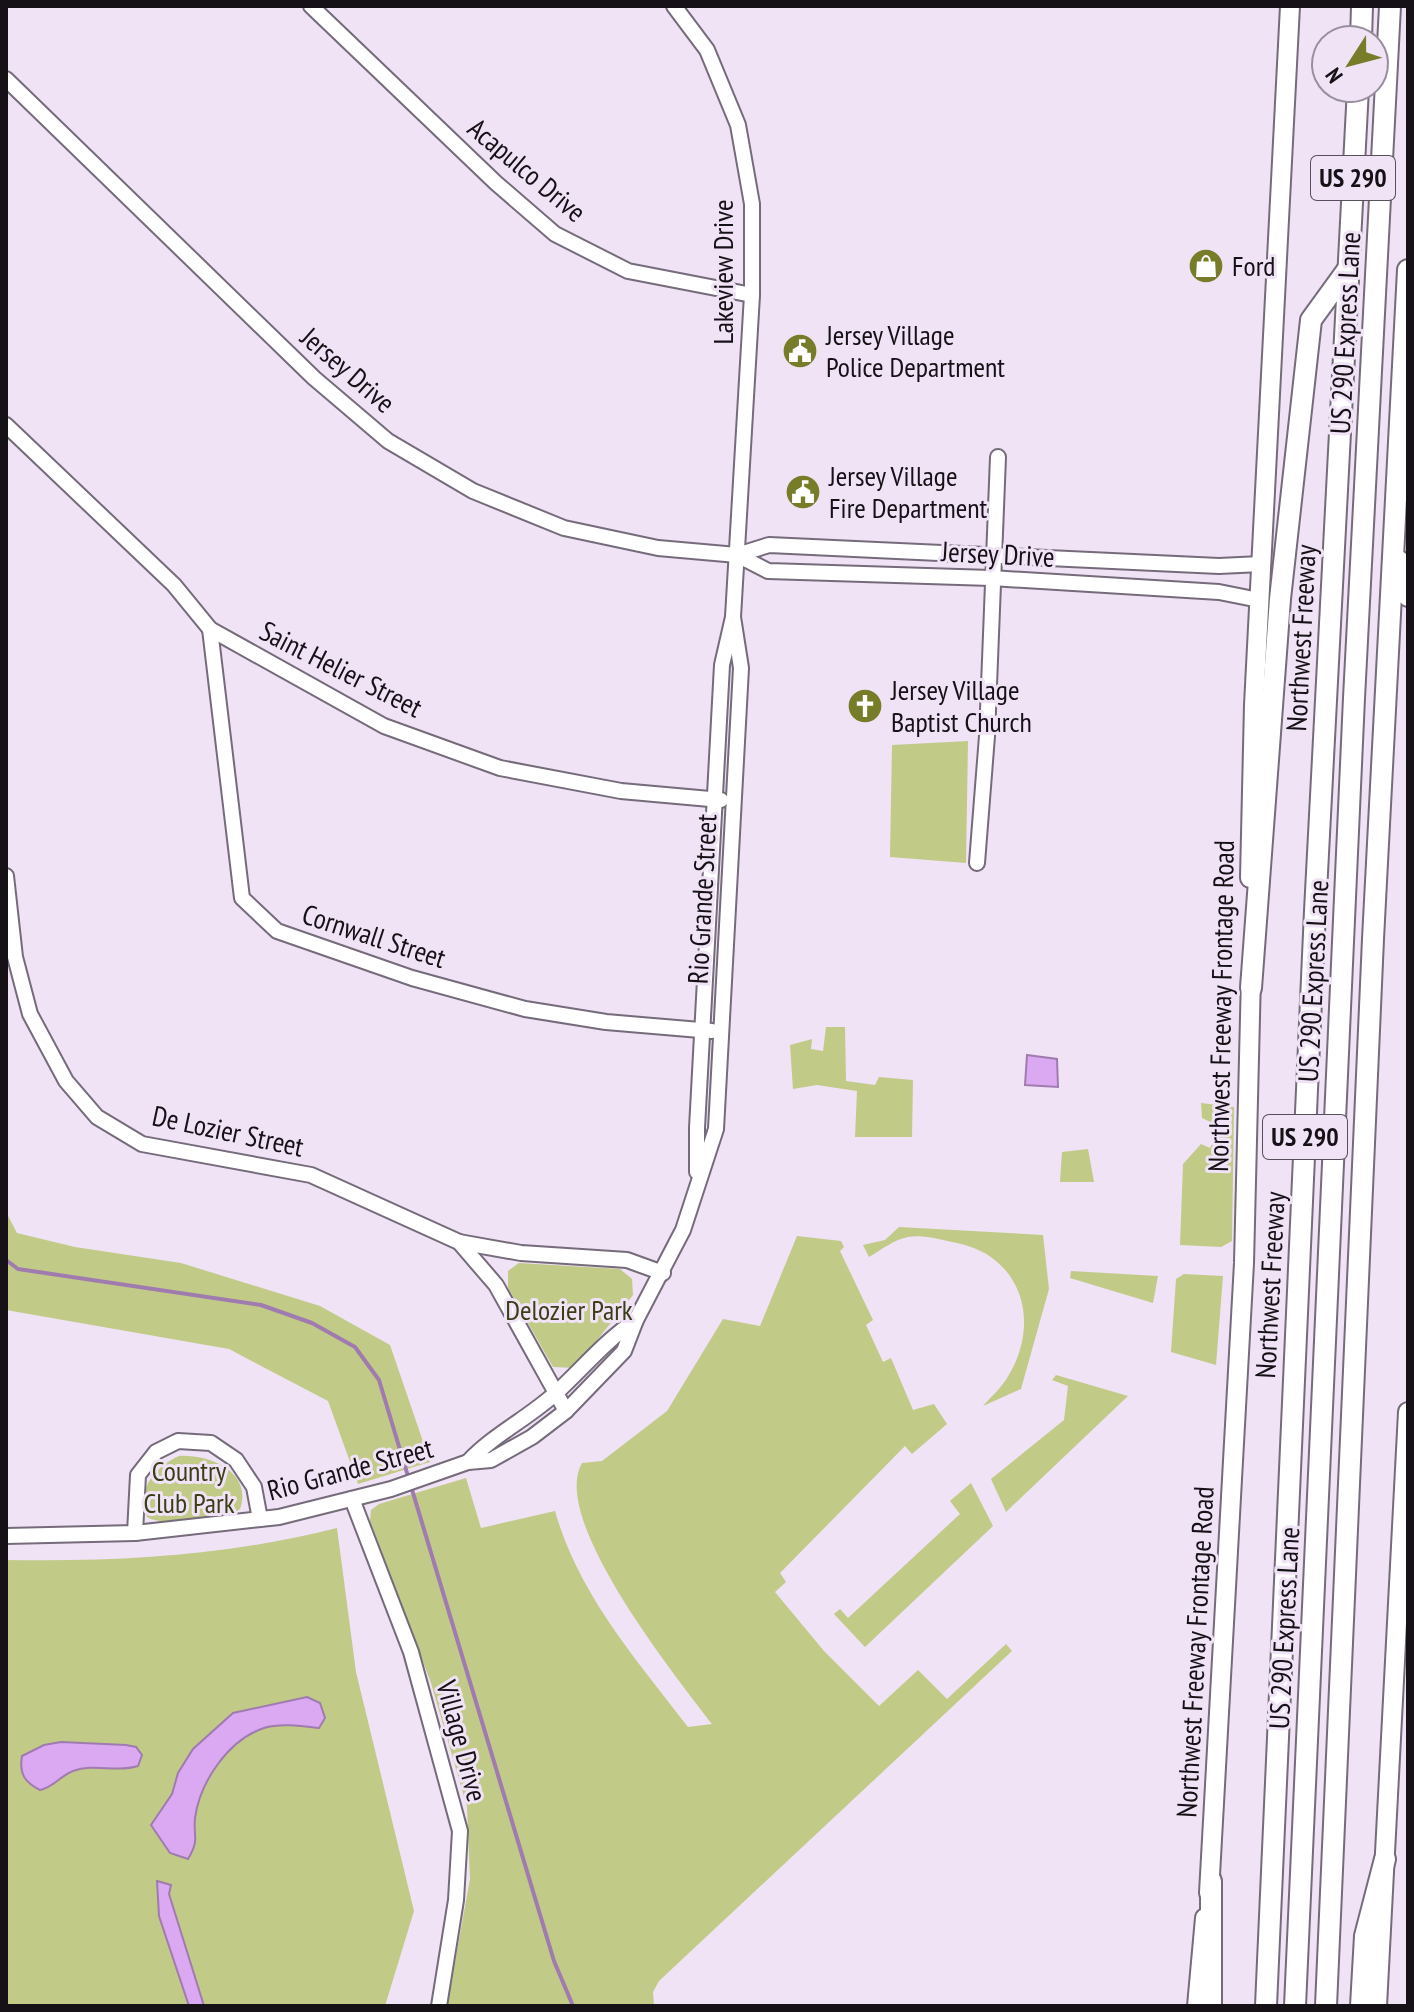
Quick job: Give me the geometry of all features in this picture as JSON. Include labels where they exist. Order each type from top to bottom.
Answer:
[{"type":"highway","name":"US 290 Express Lane","points":[[1295,2006],[1353,714],[1390,6]]},
{"type":"highway","name":"Northwest Freeway","points":[[1266,2006],[1314,943],[1357,104]]},
{"type":"highway","points":[[1251,988],[1280,599],[1311,320],[1348,269]]},
{"type":"highway","name":"US 290","points":[[1326,2006],[1408,270]]},
{"type":"highway","points":[[1394,541],[1408,596]]},
{"type":"highway","points":[[1361,2006],[1367,1926],[1385,1859]]},
{"type":"highway","points":[[1211,1881],[1211,2006]]},
{"type":"main road","name":"Northwest Freeway Frontage Road","points":[[1197,2006],[1201,1946],[1211,1881],[1244,1263],[1254,720],[1290,6]]},
{"type":"main road","points":[[1377,2006],[1408,1412]]},
{"type":"street","name":"Acapulco Drive","points":[[311,6],[496,183],[555,234],[628,271],[752,295]]},
{"type":"street","name":"Lakeview Drive","points":[[674,6],[707,50],[738,125],[752,204],[752,295],[737,555]]},
{"type":"street","name":"Jersey Drive","points":[[6,79],[314,378],[388,441],[473,491],[564,528],[658,548],[737,555],[768,571],[991,578],[1230,593],[1259,600]]},
{"type":"street","name":"Saint Helier Street","points":[[6,425],[174,585],[210,629],[384,726],[500,768],[621,791],[733,801]]},
{"type":"street","points":[[977,863],[987,736],[998,457]]},
{"type":"street","name":"Jersey Drive","points":[[737,555],[769,545],[1219,566],[1261,564]]},
{"type":"street","name":"Rio Grande Street","points":[[698,1181],[697,1128],[722,665],[733,617],[737,555]]},
{"type":"street","name":"Rio Grande Street","points":[[6,1536],[135,1533],[260,1519],[391,1489],[468,1462],[491,1460],[532,1437],[566,1411],[624,1351],[636,1320],[683,1230],[716,1129],[741,668],[733,617]]},
{"type":"street","name":"Cornwall Street","points":[[210,629],[242,898],[277,931],[412,978],[525,1009],[606,1022],[721,1031]]},
{"type":"street","name":"De Lozier Street","points":[[6,876],[15,957],[30,1014],[66,1081],[97,1117],[142,1144],[311,1175],[459,1242],[521,1253],[627,1260],[663,1273]]},
{"type":"street","name":"De Lozier Street","points":[[459,1242],[496,1285],[566,1411]]},
{"type":"street","name":"Rio Grande Street","points":[[468,1462],[484,1445],[556,1394],[608,1339],[636,1320]]},
{"type":"street","points":[[135,1533],[138,1475],[156,1452],[178,1441],[211,1443],[236,1460],[254,1487],[260,1519]]},
{"type":"street","name":"Village Drive","points":[[352,1499],[411,1652],[460,1831],[456,1900],[439,2006]]},
{"type":"green space","points":[[968,741],[966,863],[890,857],[892,745]]},
{"type":"green space","points":[[826,1027],[845,1027],[846,1081],[875,1085],[879,1077],[913,1080],[912,1137],[855,1137],[857,1091],[817,1085],[793,1089],[790,1045],[812,1039],[811,1049],[823,1051]]},
{"type":"green space","points":[[1201,1103],[1234,1107],[1232,1241],[1221,1247],[1180,1245],[1183,1164],[1201,1144],[1210,1148],[1221,1127],[1202,1118]]},
{"type":"green space","points":[[1088,1149],[1094,1182],[1060,1182],[1062,1152]]},
{"type":"green space","points":[[6,1212],[17,1233],[75,1247],[181,1263],[320,1306],[390,1345],[430,1462],[358,1484],[328,1401],[229,1349],[6,1310]]},
{"type":"green space","points":[[899,1227],[1043,1235],[1049,1289],[1021,1389],[983,1406],[1007,1378],[1018,1357],[1023,1336],[1024,1315],[1020,1295],[1011,1277],[997,1262],[979,1250],[926,1237],[903,1238],[869,1257],[863,1245],[885,1240]]},
{"type":"green space","points":[[797,1236],[841,1241],[844,1247],[840,1251],[873,1320],[866,1325],[883,1362],[891,1358],[913,1410],[934,1404],[947,1424],[912,1454],[905,1446],[780,1573],[786,1582],[775,1592],[824,1651],[879,1706],[918,1670],[947,1699],[1006,1644],[1012,1651],[659,1981],[653,1992],[654,2006],[447,2006],[470,1879],[467,1807],[431,1683],[370,1521],[371,1510],[379,1504],[466,1478],[481,1528],[555,1511],[579,1571],[629,1651],[688,1727],[712,1724],[647,1636],[599,1558],[583,1521],[577,1488],[582,1463],[602,1461],[667,1411],[723,1319],[760,1326]]},
{"type":"green space","name":"Delozier Park","points":[[519,1263],[620,1269],[632,1279],[633,1295],[575,1368],[553,1367],[508,1288],[508,1271]]},
{"type":"green space","points":[[1071,1271],[1158,1276],[1153,1303],[1070,1278]]},
{"type":"green space","points":[[1184,1274],[1223,1276],[1216,1365],[1171,1352],[1176,1279]]},
{"type":"green space","points":[[1056,1375],[1128,1396],[1006,1512],[991,1479],[1064,1420],[1068,1386],[1052,1380]]},
{"type":"green space","name":"Country Club Park","points":[[179,1456],[203,1458],[226,1468],[240,1485],[240,1509],[194,1521],[166,1522],[147,1517],[144,1497],[150,1480],[163,1466]]},
{"type":"green space","points":[[971,1483],[993,1526],[865,1647],[834,1614],[840,1609],[848,1618],[960,1514],[950,1501]]},
{"type":"green space","points":[[337,1528],[356,1672],[414,1911],[385,2006],[6,2006],[6,1560],[90,1560],[172,1555],[255,1545]]},
{"type":"shaded area","points":[[1027,1055],[1057,1059],[1058,1087],[1025,1085]]},
{"type":"shaded area","points":[[307,1697],[320,1703],[325,1718],[319,1728],[270,1726],[239,1742],[218,1764],[203,1790],[195,1818],[195,1842],[188,1859],[170,1853],[151,1825],[172,1794],[178,1773],[193,1749],[233,1713]]},
{"type":"shaded area","points":[[61,1742],[126,1745],[136,1747],[142,1755],[138,1766],[81,1769],[40,1790],[24,1776],[22,1756],[44,1745]]},
{"type":"shaded area","points":[[157,1881],[171,1885],[169,1894],[204,2006],[189,2006],[159,1916]]},
{"type":"waterway","points":[[6,1260],[18,1269],[261,1305],[312,1323],[355,1347],[379,1380],[554,1961],[573,2006]]},
{"type":"place","name":"Ford","points":[[1206,266]]},
{"type":"place","name":"Jersey Village Police Department","points":[[800,351]]},
{"type":"place","name":"Jersey Village Fire Department","points":[[803,492]]},
{"type":"place","name":"Jersey Village Baptist Church","points":[[865,706]]}]
